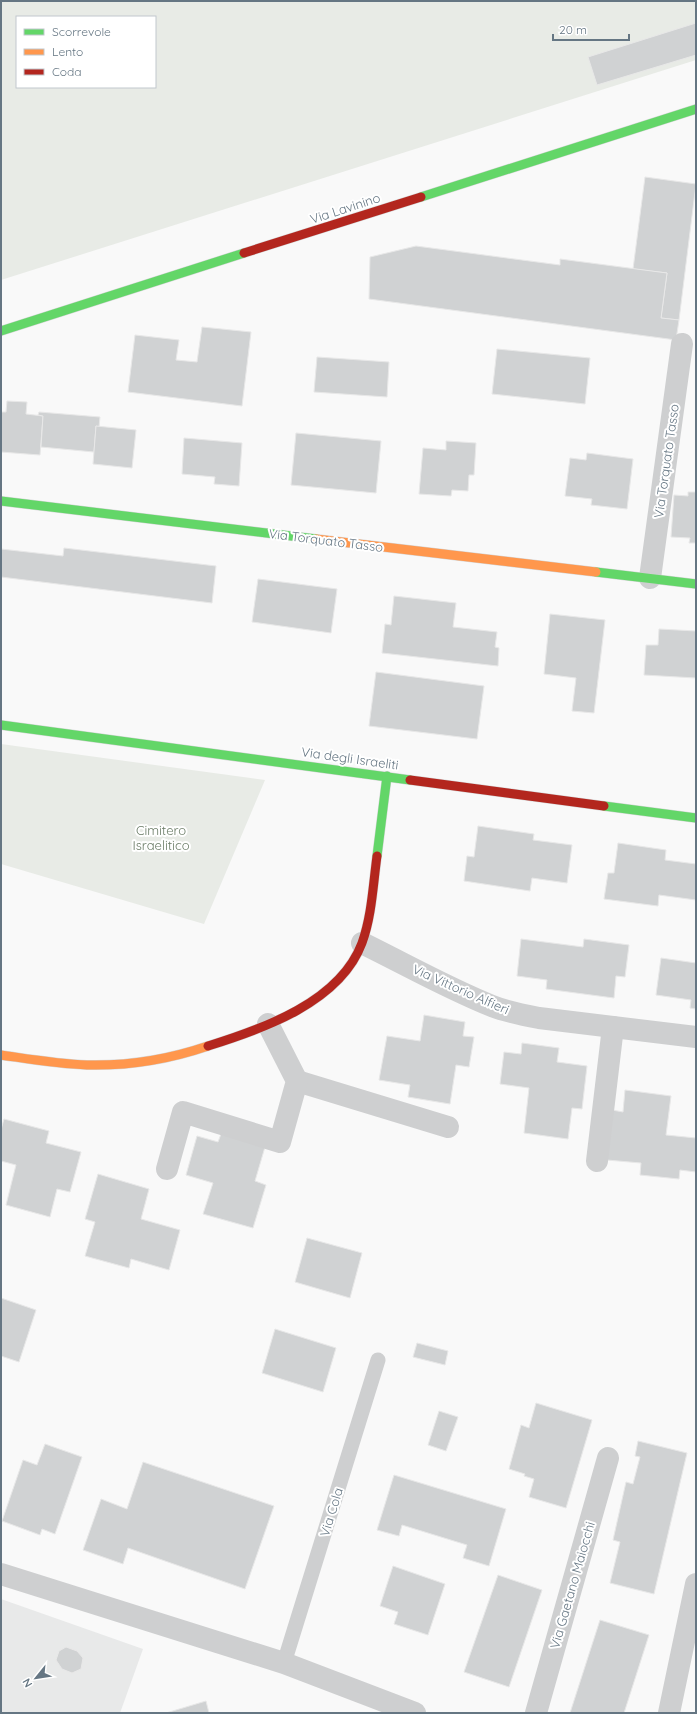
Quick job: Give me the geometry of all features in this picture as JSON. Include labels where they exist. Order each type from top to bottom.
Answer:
[{"type":"street","name":"Via Lavinino","points":[[1,331],[696,109]]},
{"type":"street","name":"Via Torquato Tasso","points":[[650,578],[682,344]]},
{"type":"street","name":"Via Torquato Tasso","points":[[1,501],[696,584]]},
{"type":"street","name":"Via degli Israeliti","points":[[1,725],[696,818]]},
{"type":"street","points":[[1,1055],[76,1064],[100,1065],[123,1063],[192,1050],[222,1042],[280,1019],[313,1001],[334,984],[347,969],[362,943],[371,903],[387,776]]},
{"type":"street","name":"Via Vittorio Alfieri","points":[[362,943],[492,1006],[539,1018],[696,1037]]},
{"type":"street","points":[[167,1169],[183,1112],[280,1142],[297,1081],[268,1024]]},
{"type":"street","points":[[597,1161],[613,1027]]},
{"type":"street","points":[[297,1081],[448,1127]]},
{"type":"street","name":"Via Gaetano Maiocchi","points":[[536,1713],[608,1458]]},
{"type":"street","points":[[1,1574],[284,1663],[415,1713]]},
{"type":"street","points":[[669,1713],[696,1584]]},
{"type":"lane","name":"Via Cola","points":[[284,1663],[378,1360]]},
{"type":"shaded area","points":[[1,1599],[143,1649],[120,1713],[1,1713]]},
{"type":"green space","points":[[1,1],[696,1],[696,60],[1,280]]},
{"type":"green space","name":"Cimitero Israelitico","points":[[1,744],[265,780],[204,924],[1,864]]},
{"type":"building","points":[[696,23],[696,55],[597,85],[588,57]]},
{"type":"building","points":[[645,177],[696,184],[679,320],[661,318],[667,273],[633,269]]},
{"type":"building","points":[[416,246],[560,265],[560,259],[667,273],[661,318],[679,320],[676,340],[369,299],[370,257]]},
{"type":"building","points":[[202,327],[251,332],[242,406],[128,392],[135,335],[179,340],[176,360],[197,362]]},
{"type":"building","points":[[497,349],[590,358],[585,404],[492,394]]},
{"type":"building","points":[[317,357],[389,362],[387,397],[314,392]]},
{"type":"building","points":[[7,401],[27,402],[26,414],[43,416],[40,455],[1,452],[1,412],[6,412]]},
{"type":"building","points":[[39,412],[100,417],[99,427],[96,426],[94,452],[41,447],[43,416],[38,415]]},
{"type":"building","points":[[96,426],[136,430],[132,468],[93,464]]},
{"type":"building","points":[[296,433],[381,441],[376,493],[291,485]]},
{"type":"building","points":[[184,438],[242,443],[239,486],[214,484],[215,477],[182,474]]},
{"type":"building","points":[[446,441],[476,443],[474,475],[469,475],[468,491],[452,490],[451,496],[419,494],[423,448],[446,450]]},
{"type":"building","points":[[587,453],[633,459],[627,509],[591,505],[592,499],[565,496],[570,458],[586,460]]},
{"type":"building","points":[[688,492],[696,492],[696,543],[689,543],[690,538],[671,537],[674,495],[688,496]]},
{"type":"building","points":[[64,548],[216,566],[212,603],[1,577],[1,549],[63,556]]},
{"type":"building","points":[[258,579],[337,589],[331,633],[252,622]]},
{"type":"building","points":[[394,596],[456,603],[453,627],[497,632],[495,647],[499,648],[498,666],[382,653],[385,624],[391,625]]},
{"type":"building","points":[[550,614],[605,620],[594,713],[572,711],[576,678],[544,674]]},
{"type":"building","points":[[659,629],[696,631],[696,678],[644,675],[646,645],[658,645]]},
{"type":"building","points":[[376,672],[484,686],[477,739],[369,726]]},
{"type":"building","points":[[478,826],[534,834],[533,840],[572,845],[567,883],[532,878],[530,891],[464,881],[467,856],[474,857]]},
{"type":"building","points":[[618,843],[666,850],[665,860],[696,864],[696,900],[659,895],[658,906],[604,899],[608,873],[614,873]]},
{"type":"building","points":[[521,939],[583,947],[584,939],[629,945],[625,977],[616,976],[614,998],[546,989],[547,980],[517,976]]},
{"type":"building","points":[[661,958],[696,963],[696,1009],[690,1008],[691,1000],[656,995]]},
{"type":"building","points":[[424,1015],[465,1022],[463,1036],[474,1037],[469,1067],[456,1065],[450,1104],[408,1097],[410,1085],[379,1080],[387,1036],[420,1041]]},
{"type":"building","points":[[522,1043],[559,1048],[557,1062],[587,1066],[582,1109],[572,1108],[568,1139],[524,1133],[529,1088],[500,1084],[504,1052],[521,1054]]},
{"type":"building","points":[[625,1090],[671,1096],[666,1135],[696,1138],[696,1172],[680,1170],[679,1179],[640,1175],[641,1163],[607,1160],[612,1110],[623,1112]]},
{"type":"building","points":[[4,1119],[49,1131],[46,1143],[81,1152],[70,1192],[57,1189],[50,1217],[6,1205],[16,1165],[1,1161],[1,1130]]},
{"type":"building","points":[[221,1134],[265,1147],[255,1181],[266,1185],[253,1228],[203,1214],[213,1183],[186,1175],[197,1136],[218,1142]]},
{"type":"building","points":[[98,1174],[149,1189],[141,1219],[180,1230],[169,1270],[131,1259],[129,1268],[85,1256],[95,1222],[85,1219]]},
{"type":"building","points":[[307,1238],[362,1253],[350,1298],[295,1282]]},
{"type":"building","points":[[1,1298],[36,1310],[19,1362],[1,1356]]},
{"type":"building","points":[[275,1329],[336,1348],[323,1392],[262,1373]]},
{"type":"building","points":[[417,1343],[448,1351],[445,1365],[413,1357]]},
{"type":"building","points":[[536,1403],[592,1420],[566,1508],[529,1497],[534,1479],[524,1476],[525,1474],[509,1469],[521,1425],[529,1428]]},
{"type":"building","points":[[439,1411],[458,1417],[446,1451],[428,1445]]},
{"type":"building","points":[[638,1441],[687,1453],[654,1594],[610,1583],[620,1542],[613,1540],[626,1482],[633,1484],[640,1457],[635,1456]]},
{"type":"building","points":[[45,1444],[82,1457],[55,1534],[42,1529],[40,1535],[2,1521],[23,1460],[37,1465]]},
{"type":"building","points":[[143,1462],[274,1506],[245,1589],[128,1548],[123,1564],[83,1550],[101,1499],[127,1509]]},
{"type":"building","points":[[394,1475],[506,1509],[489,1566],[463,1558],[467,1545],[402,1525],[399,1536],[377,1530]]},
{"type":"building","points":[[393,1566],[445,1584],[428,1635],[394,1624],[398,1612],[380,1606]]},
{"type":"building","points":[[498,1575],[542,1590],[509,1687],[464,1672]]},
{"type":"building","points":[[600,1620],[649,1635],[624,1713],[570,1713]]},
{"type":"building","points":[[66,1647],[77,1651],[83,1658],[81,1669],[72,1673],[62,1669],[56,1660],[59,1651]]},
{"type":"building","points":[[206,1701],[209,1713],[166,1713]]},
{"type":"traffic: fast","points":[[421,197],[696,109]]},
{"type":"traffic: fast","points":[[1,331],[244,253]]},
{"type":"traffic: fast","points":[[1,501],[316,539]]},
{"type":"traffic: fast","points":[[596,572],[696,584]]},
{"type":"traffic: fast","points":[[1,725],[410,780]]},
{"type":"traffic: fast","points":[[377,856],[387,776]]},
{"type":"traffic: fast","points":[[604,806],[696,818]]},
{"type":"traffic: slow","points":[[316,539],[596,572]]},
{"type":"traffic: slow","points":[[1,1055],[65,1064],[102,1065],[148,1061],[179,1055],[208,1046]]},
{"type":"traffic: jam","points":[[244,253],[421,197]]},
{"type":"traffic: jam","points":[[410,780],[604,806]]},
{"type":"traffic: jam","points":[[208,1046],[252,1031],[275,1021],[318,997],[336,982],[351,964],[362,943],[370,911],[377,856]]}]
